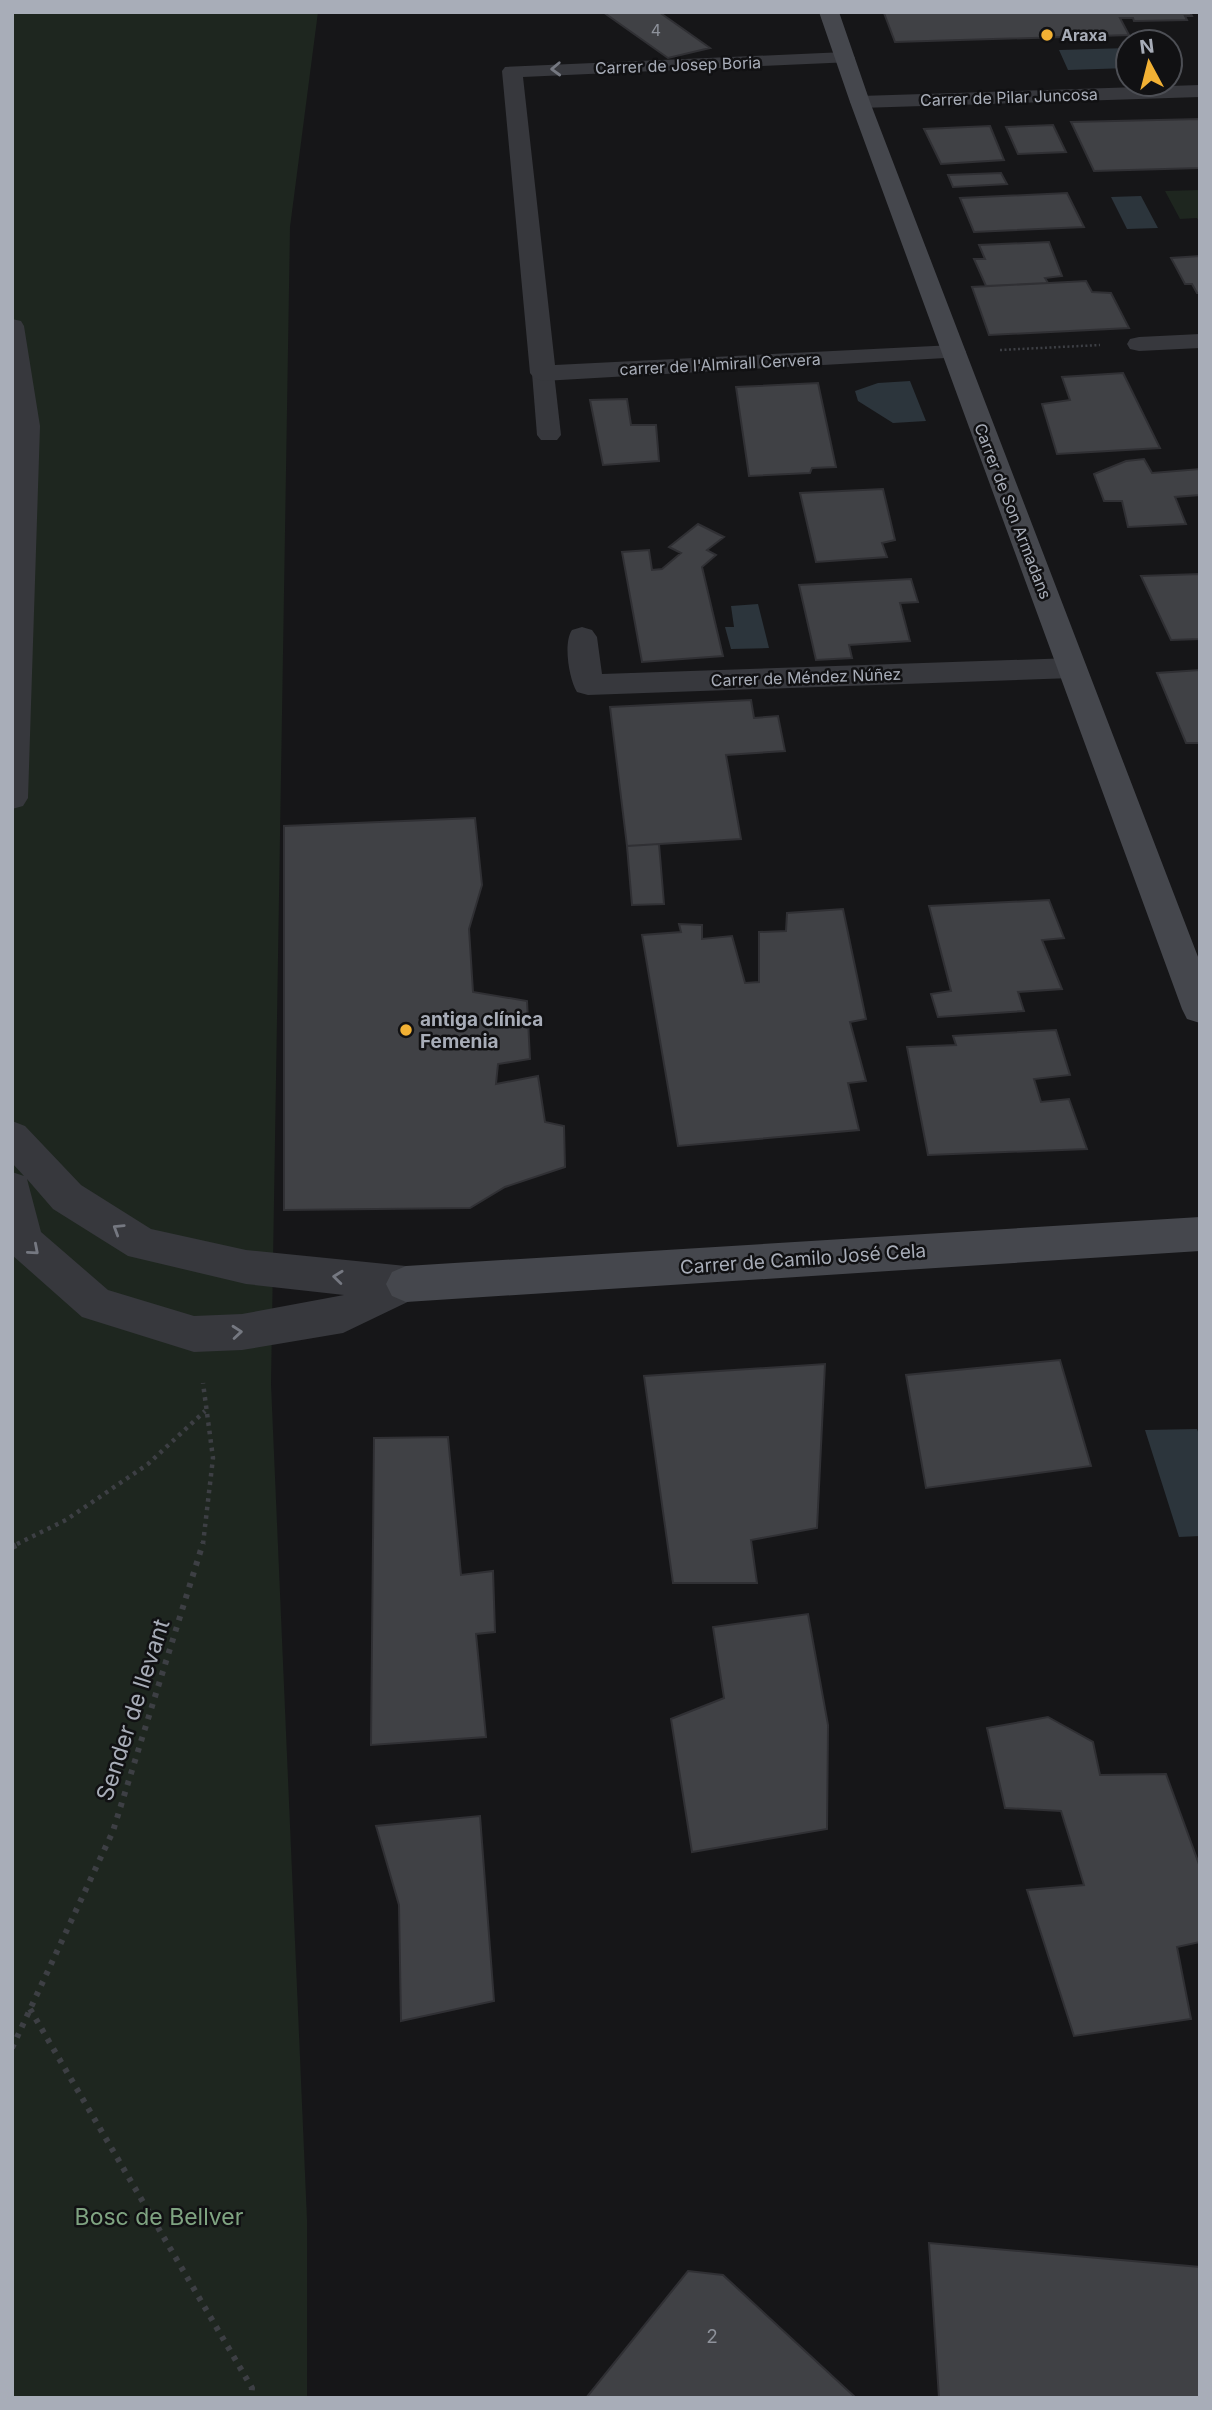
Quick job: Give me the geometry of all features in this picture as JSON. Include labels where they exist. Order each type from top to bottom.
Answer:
[{"type":"street","name":"Carrer de Son Armadans","points":[[830,12],[860,102],[1200,1009]]},
{"type":"street","name":"Carrer de Josep Boria","points":[[543,373],[512,71],[845,58]]},
{"type":"street","name":"Carrer de Pilar Juncosa","points":[[860,102],[1200,91]]},
{"type":"street","points":[[12,326],[17,342],[27,426],[12,798]]},
{"type":"street","points":[[1139,344],[1200,341]]},
{"type":"street","name":"carrer de l'Almirall Cervera","points":[[543,373],[954,352]]},
{"type":"street","name":"Carrer de Méndez Núñez","points":[[582,637],[588,685],[1072,668]]},
{"type":"street","points":[[12,1137],[67,1198],[142,1244],[246,1267],[406,1284]]},
{"type":"street","points":[[12,1188],[23,1241],[96,1304],[194,1334],[242,1332],[343,1315],[406,1284]]},
{"type":"street","name":"Carrer de Camilo José Cela","points":[[406,1284],[1200,1234]]},
{"type":"lane","points":[[543,373],[549,435]]},
{"type":"path","points":[[954,352],[1139,344]]},
{"type":"path","name":"Sender de llevant","points":[[12,2048],[113,1831],[202,1552],[213,1458],[202,1376]]},
{"type":"path","points":[[12,1547],[66,1520],[148,1464],[205,1410]]},
{"type":"path","points":[[30,2009],[251,2388],[251,2398]]},
{"type":"green space","name":"Bosc de Bellver","points":[[12,12],[318,12],[290,227],[271,1384],[307,2220],[307,2398],[12,2398]]},
{"type":"green space","points":[[1200,190],[1200,223],[1197,218],[1180,219],[1165,191]]},
{"type":"shaded area","points":[[1114,48],[1114,68],[1068,70],[1059,50]]},
{"type":"shaded area","points":[[1141,196],[1158,228],[1127,229],[1111,197]]},
{"type":"shaded area","points":[[910,381],[926,421],[893,423],[858,401],[855,391],[878,383]]},
{"type":"shaded area","points":[[758,604],[769,648],[731,649],[725,627],[734,627],[731,606]]},
{"type":"shaded area","points":[[1197,1429],[1200,1437],[1200,1536],[1179,1537],[1145,1430]]},
{"type":"building","points":[[603,12],[659,12],[710,48],[668,58]]},
{"type":"building","points":[[1190,12],[1192,16],[1185,16],[1187,20],[1134,21],[1133,18],[1120,18],[1125,28],[1114,28],[1114,35],[895,42],[884,13]]},
{"type":"building","points":[[1200,119],[1200,168],[1094,171],[1071,122]]},
{"type":"building","points":[[1053,125],[1066,152],[1018,154],[1006,127]]},
{"type":"building","points":[[990,126],[1004,160],[941,164],[924,129]]},
{"type":"building","points":[[1001,173],[1007,184],[953,187],[948,175]]},
{"type":"building","points":[[1067,193],[1084,227],[974,232],[960,198]]},
{"type":"building","points":[[1049,242],[1062,276],[1045,278],[1048,283],[986,286],[974,259],[985,259],[979,245]]},
{"type":"building","points":[[1200,256],[1200,293],[1197,293],[1192,284],[1185,284],[1171,258]]},
{"type":"building","points":[[1086,281],[1092,292],[1111,293],[1129,328],[989,335],[972,287]]},
{"type":"building","points":[[1123,373],[1160,448],[1057,454],[1042,404],[1070,400],[1062,377]]},
{"type":"building","points":[[818,383],[836,467],[812,468],[810,473],[749,476],[736,387]]},
{"type":"building","points":[[627,399],[631,425],[656,425],[659,461],[603,465],[590,400]]},
{"type":"building","points":[[1144,459],[1152,473],[1200,469],[1200,495],[1175,497],[1186,524],[1128,527],[1122,501],[1104,501],[1094,474],[1126,461]]},
{"type":"building","points":[[883,489],[895,540],[882,543],[887,557],[816,562],[800,493]]},
{"type":"building","points":[[698,524],[724,537],[707,550],[716,555],[702,567],[723,656],[642,662],[622,552],[649,550],[652,570],[662,569],[681,553],[669,547]]},
{"type":"building","points":[[1200,574],[1200,639],[1171,640],[1141,576]]},
{"type":"building","points":[[911,579],[918,602],[900,603],[910,641],[849,645],[852,658],[816,660],[799,585]]},
{"type":"building","points":[[1200,670],[1200,743],[1186,743],[1157,673]]},
{"type":"building","points":[[751,700],[754,718],[778,716],[785,751],[726,755],[741,839],[627,846],[610,707]]},
{"type":"building","name":"antiga clínica Femenia","points":[[475,818],[482,885],[469,929],[473,992],[527,1001],[530,1059],[498,1064],[496,1084],[538,1076],[545,1122],[564,1126],[565,1167],[505,1187],[470,1208],[284,1210],[284,826]]},
{"type":"building","points":[[659,844],[664,904],[632,905],[627,846]]},
{"type":"building","points":[[1049,900],[1064,938],[1042,940],[1062,989],[1018,992],[1024,1011],[938,1017],[931,994],[951,991],[929,906]]},
{"type":"building","points":[[843,909],[866,1019],[850,1022],[866,1081],[848,1083],[859,1130],[678,1146],[642,935],[681,932],[679,924],[702,925],[702,939],[732,936],[745,983],[759,982],[759,932],[786,931],[787,913]]},
{"type":"building","points":[[1056,1030],[1070,1075],[1034,1079],[1041,1102],[1069,1099],[1087,1149],[928,1155],[907,1047],[956,1045],[953,1036]]},
{"type":"building","points":[[1060,1360],[1091,1466],[926,1488],[906,1375]]},
{"type":"building","points":[[825,1364],[817,1528],[751,1540],[757,1583],[673,1583],[644,1376]]},
{"type":"building","points":[[448,1437],[461,1575],[493,1571],[495,1632],[476,1634],[486,1737],[371,1745],[374,1438]]},
{"type":"building","points":[[808,1614],[828,1725],[827,1829],[692,1852],[671,1719],[724,1698],[713,1627]]},
{"type":"building","points":[[1048,1717],[1093,1742],[1100,1775],[1166,1774],[1200,1867],[1200,1942],[1177,1947],[1191,2019],[1074,2036],[1027,1890],[1084,1885],[1061,1811],[1005,1808],[987,1728]]},
{"type":"building","points":[[480,1816],[494,2001],[401,2021],[399,1905],[376,1826]]},
{"type":"building","points":[[929,2243],[1200,2267],[1200,2398],[939,2398]]},
{"type":"building","points":[[688,2271],[723,2275],[856,2398],[586,2398]]},
{"type":"place","name":"Araxa","points":[[1047,35]]},
{"type":"place","name":"antiga clínica Femenia","points":[[406,1030]]}]
